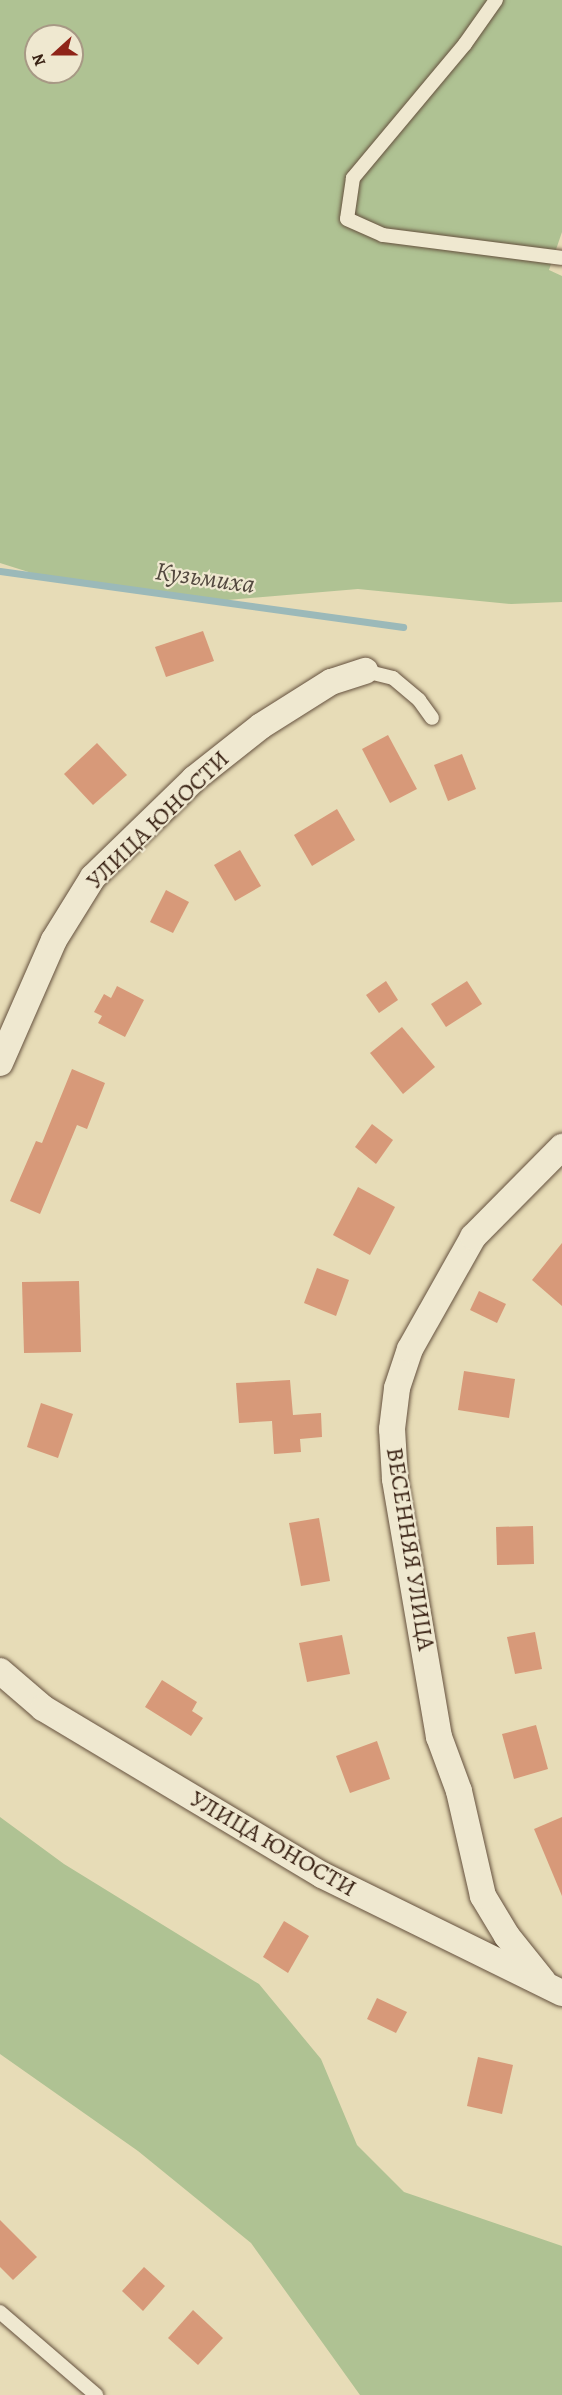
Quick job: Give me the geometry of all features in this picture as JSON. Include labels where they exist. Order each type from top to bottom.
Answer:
[{"type":"street","name":"УЛИЦА ЮНОСТИ","points":[[0,1063],[54,940],[93,877],[194,779],[261,726],[331,682],[365,671]]},
{"type":"street","name":"ВЕСЕННЯЯ УЛИЦА","points":[[552,1987],[507,1936],[483,1896],[459,1791],[440,1737],[395,1479],[392,1430],[398,1388],[410,1349],[473,1237],[562,1146]]},
{"type":"street","name":"УЛИЦА ЮНОСТИ","points":[[0,1671],[43,1708],[322,1875],[552,1987]]},
{"type":"lane","points":[[496,0],[465,44],[353,178],[347,219],[383,235],[562,258]]},
{"type":"lane","points":[[365,671],[393,678],[419,700],[432,718]]},
{"type":"lane","points":[[0,2312],[96,2395]]},
{"type":"green space","points":[[0,0],[562,0],[562,232],[549,270],[562,276],[562,602],[511,604],[358,589],[216,601],[38,575],[0,563]]},
{"type":"green space","points":[[0,1817],[64,1864],[259,1984],[321,2059],[357,2145],[404,2192],[562,2246],[562,2395],[360,2395],[251,2243],[138,2151],[0,2054]]},
{"type":"building","points":[[203,631],[214,661],[166,677],[155,647]]},
{"type":"building","points":[[388,735],[417,789],[390,803],[362,749]]},
{"type":"building","points":[[97,743],[127,775],[93,805],[64,774]]},
{"type":"building","points":[[462,754],[476,789],[448,801],[434,765]]},
{"type":"building","points":[[337,809],[355,840],[312,866],[294,835]]},
{"type":"building","points":[[240,850],[261,886],[235,901],[214,865]]},
{"type":"building","points":[[166,890],[189,902],[173,933],[150,922]]},
{"type":"building","points":[[386,981],[398,1000],[379,1013],[366,995]]},
{"type":"building","points":[[467,981],[482,1004],[446,1027],[431,1004]]},
{"type":"building","points":[[117,986],[144,1000],[125,1037],[98,1023],[102,1016],[94,1012],[104,994],[111,998]]},
{"type":"building","points":[[402,1027],[435,1067],[403,1094],[370,1053]]},
{"type":"building","points":[[72,1069],[105,1083],[87,1129],[77,1125],[40,1214],[10,1201],[36,1141],[42,1143]]},
{"type":"building","points":[[372,1124],[393,1140],[376,1164],[355,1147]]},
{"type":"building","points":[[358,1187],[395,1207],[370,1255],[333,1235]]},
{"type":"building","points":[[562,1243],[562,1306],[532,1280]]},
{"type":"building","points":[[317,1268],[349,1280],[336,1316],[304,1303]]},
{"type":"building","points":[[79,1281],[81,1352],[24,1353],[22,1282]]},
{"type":"building","points":[[479,1291],[506,1304],[497,1323],[470,1310]]},
{"type":"building","points":[[464,1371],[515,1379],[509,1418],[458,1410]]},
{"type":"building","points":[[290,1380],[293,1415],[321,1413],[322,1437],[300,1439],[301,1452],[274,1454],[272,1421],[239,1423],[236,1383]]},
{"type":"building","points":[[41,1403],[73,1414],[58,1458],[27,1447]]},
{"type":"building","points":[[319,1518],[330,1581],[301,1586],[289,1523]]},
{"type":"building","points":[[533,1526],[534,1564],[497,1565],[496,1527]]},
{"type":"building","points":[[535,1632],[542,1669],[515,1674],[507,1637]]},
{"type":"building","points":[[342,1635],[350,1674],[307,1682],[299,1643]]},
{"type":"building","points":[[162,1680],[197,1702],[192,1711],[203,1718],[191,1736],[145,1707]]},
{"type":"building","points":[[536,1725],[548,1769],[514,1779],[502,1734]]},
{"type":"building","points":[[377,1741],[390,1779],[350,1793],[336,1756]]},
{"type":"building","points":[[562,1817],[562,1896],[534,1829]]},
{"type":"building","points":[[284,1921],[309,1936],[288,1973],[263,1957]]},
{"type":"building","points":[[377,1998],[407,2012],[396,2033],[367,2019]]},
{"type":"building","points":[[478,2057],[513,2065],[502,2114],[467,2106]]},
{"type":"building","points":[[0,2220],[37,2257],[13,2280],[0,2267]]},
{"type":"building","points":[[144,2267],[165,2286],[143,2311],[122,2291]]},
{"type":"building","points":[[193,2310],[223,2338],[198,2365],[168,2338]]},
{"type":"waterway","name":"Кузьмиха","points":[[0,571],[403,627]]}]
